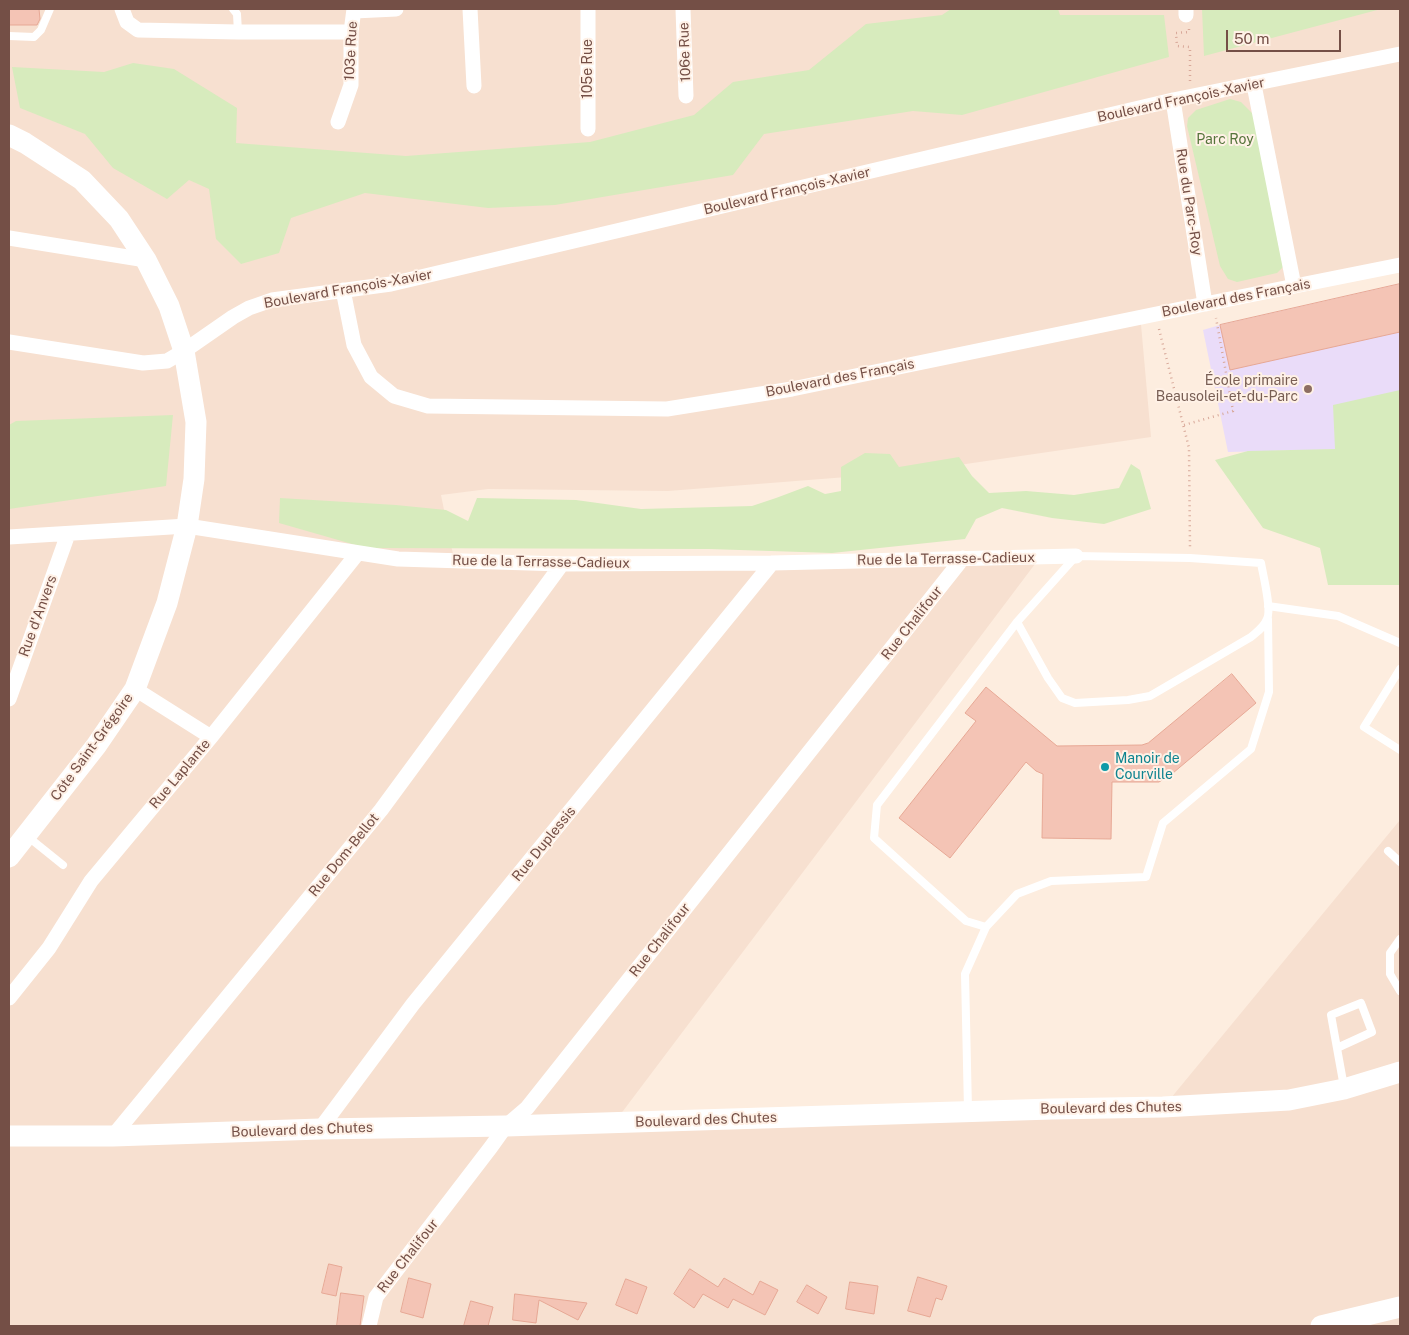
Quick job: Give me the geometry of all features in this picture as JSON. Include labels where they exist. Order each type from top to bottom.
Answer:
[{"type":"street","points":[[354,10],[396,9]]},
{"type":"street","points":[[470,9],[474,86]]},
{"type":"street","name":"105e Rue","points":[[588,9],[588,129]]},
{"type":"street","name":"106e Rue","points":[[683,9],[686,96]]},
{"type":"street","name":"103e Rue","points":[[338,122],[351,85],[351,32],[354,10]]},
{"type":"street","points":[[124,15],[138,30],[351,32]]},
{"type":"street","name":"Boulevard François-Xavier","points":[[9,342],[143,363],[167,361],[249,308],[272,300],[391,284],[1173,100],[1400,54]]},
{"type":"street","points":[[1254,85],[1294,286]]},
{"type":"street","name":"Rue du Parc-Roy","points":[[1173,100],[1209,303]]},
{"type":"street","name":"Côte Saint-Grégoire","points":[[9,135],[82,180],[119,219],[146,260],[168,306],[184,351],[196,422],[194,479],[187,526],[167,603],[135,689],[96,746],[9,857]]},
{"type":"street","points":[[9,238],[146,260]]},
{"type":"street","name":"Boulevard des Français","points":[[343,290],[354,345],[371,377],[394,396],[428,406],[667,409],[792,389],[1400,265]]},
{"type":"street","name":"Rue de la Terrasse-Cadieux","points":[[9,537],[187,526],[398,559],[562,564],[772,563],[1076,556]]},
{"type":"street","name":"Rue d'Anvers","points":[[9,699],[68,534]]},
{"type":"street","name":"Rue Laplante","points":[[9,998],[49,948],[91,881],[211,737],[357,554]]},
{"type":"street","name":"Rue Chalifour","points":[[369,1326],[376,1297],[506,1126],[527,1108],[963,558]]},
{"type":"street","name":"Rue Duplessis","points":[[320,1129],[413,1004],[772,563]]},
{"type":"street","name":"Rue Dom-Bellot","points":[[113,1136],[381,810],[562,564]]},
{"type":"street","points":[[135,689],[211,737]]},
{"type":"street","name":"Boulevard des Chutes","points":[[9,1136],[113,1136],[1163,1107],[1289,1100],[1344,1089],[1400,1072]]},
{"type":"street","points":[[1322,1326],[1400,1307]]},
{"type":"lane","points":[[9,36],[34,37],[41,30],[50,9]]},
{"type":"lane","points":[[233,9],[237,14],[238,32]]},
{"type":"lane","points":[[968,1112],[965,974],[986,927],[1017,894],[1051,881],[1146,877],[1163,823],[1250,749],[1269,692],[1268,606],[1262,563],[1190,558],[1076,556],[1017,622],[877,805],[874,838],[966,921],[986,927]]},
{"type":"lane","points":[[1268,606],[1338,616],[1400,643]]},
{"type":"lane","points":[[1017,622],[1048,678],[1062,698],[1075,703],[1128,700],[1150,696],[1251,637],[1261,629],[1268,617]]},
{"type":"lane","points":[[1400,669],[1364,727],[1400,750]]},
{"type":"lane","points":[[26,835],[63,865]]},
{"type":"lane","points":[[1388,851],[1400,862]]},
{"type":"lane","points":[[1400,939],[1390,953],[1390,974],[1400,991]]},
{"type":"lane","points":[[1337,1048],[1372,1032],[1361,1004],[1331,1015],[1344,1089]]},
{"type":"path","points":[[1186,12],[1189,32],[1176,32],[1176,46],[1190,47],[1190,97]]},
{"type":"path","points":[[1184,425],[1233,411],[1209,303]]},
{"type":"path","points":[[1156,314],[1189,448],[1190,558]]},
{"type":"shaded area","points":[[9,9],[1400,9],[1400,260],[1140,313],[1151,437],[911,472],[668,491],[488,489],[441,495],[454,559],[1035,564],[617,1119],[1166,1104],[1400,820],[1400,1326],[9,1326]]},
{"type":"shaded area","name":"École primaire Beausoleil-et-du-Parc","points":[[1400,284],[1400,448],[1228,452],[1203,330]]},
{"type":"green space","points":[[951,9],[1058,9],[1060,15],[1164,15],[1169,57],[962,115],[913,111],[764,134],[733,175],[555,205],[488,208],[365,193],[291,218],[279,253],[241,264],[216,239],[209,189],[189,180],[167,199],[113,168],[85,134],[20,108],[12,67],[104,72],[133,63],[174,69],[237,108],[236,143],[406,156],[590,142],[694,115],[733,82],[809,70],[866,24],[942,15]]},
{"type":"green space","points":[[1202,9],[1381,9],[1204,56]]},
{"type":"green space","name":"Parc Roy","points":[[1230,99],[1241,102],[1253,114],[1283,267],[1277,273],[1237,282],[1228,279],[1220,266],[1187,126],[1188,118],[1196,110]]},
{"type":"green space","points":[[1400,390],[1400,585],[1328,585],[1320,548],[1263,528],[1215,460],[1248,451],[1335,449],[1333,405]]},
{"type":"green space","points":[[173,415],[166,486],[9,509],[9,425],[16,421]]},
{"type":"green space","points":[[865,453],[890,454],[899,467],[959,457],[972,476],[989,493],[1026,491],[1074,495],[1119,488],[1131,464],[1140,470],[1151,509],[1104,524],[1052,518],[1002,508],[976,519],[965,539],[832,553],[709,549],[366,548],[279,523],[280,498],[446,510],[468,521],[477,498],[576,500],[641,509],[752,506],[808,486],[825,494],[841,491],[841,467]]},
{"type":"building","points":[[9,9],[39,9],[40,19],[37,25],[9,25]]},
{"type":"building","points":[[1400,284],[1400,332],[1230,370],[1220,325]]},
{"type":"building","name":"Manoir de Courville","points":[[1232,674],[1256,703],[1173,773],[1159,782],[1112,782],[1111,839],[1042,838],[1043,774],[1036,771],[1026,762],[950,858],[899,818],[976,721],[965,713],[986,687],[1057,746],[1142,745],[1148,743]]},
{"type":"building","points":[[329,1264],[342,1267],[336,1296],[322,1293]]},
{"type":"building","points":[[690,1269],[718,1287],[724,1278],[753,1295],[760,1281],[778,1290],[765,1315],[733,1299],[728,1308],[703,1294],[694,1308],[674,1294]]},
{"type":"building","points":[[918,1277],[947,1286],[942,1300],[936,1298],[930,1317],[908,1311]]},
{"type":"building","points":[[409,1278],[431,1284],[423,1318],[401,1312]]},
{"type":"building","points":[[626,1279],[647,1287],[637,1314],[616,1305]]},
{"type":"building","points":[[850,1282],[878,1286],[874,1314],[846,1309]]},
{"type":"building","points":[[807,1285],[827,1297],[818,1314],[797,1302]]},
{"type":"building","points":[[341,1293],[364,1296],[360,1326],[337,1326]]},
{"type":"building","points":[[515,1294],[587,1303],[578,1320],[539,1300],[536,1323],[513,1320]]},
{"type":"building","points":[[471,1301],[493,1307],[488,1326],[464,1326]]},
{"type":"place","name":"École primaire Beausoleil-et-du-Parc","points":[[1308,389]]},
{"type":"place","name":"Manoir de Courville","points":[[1105,767]]}]
